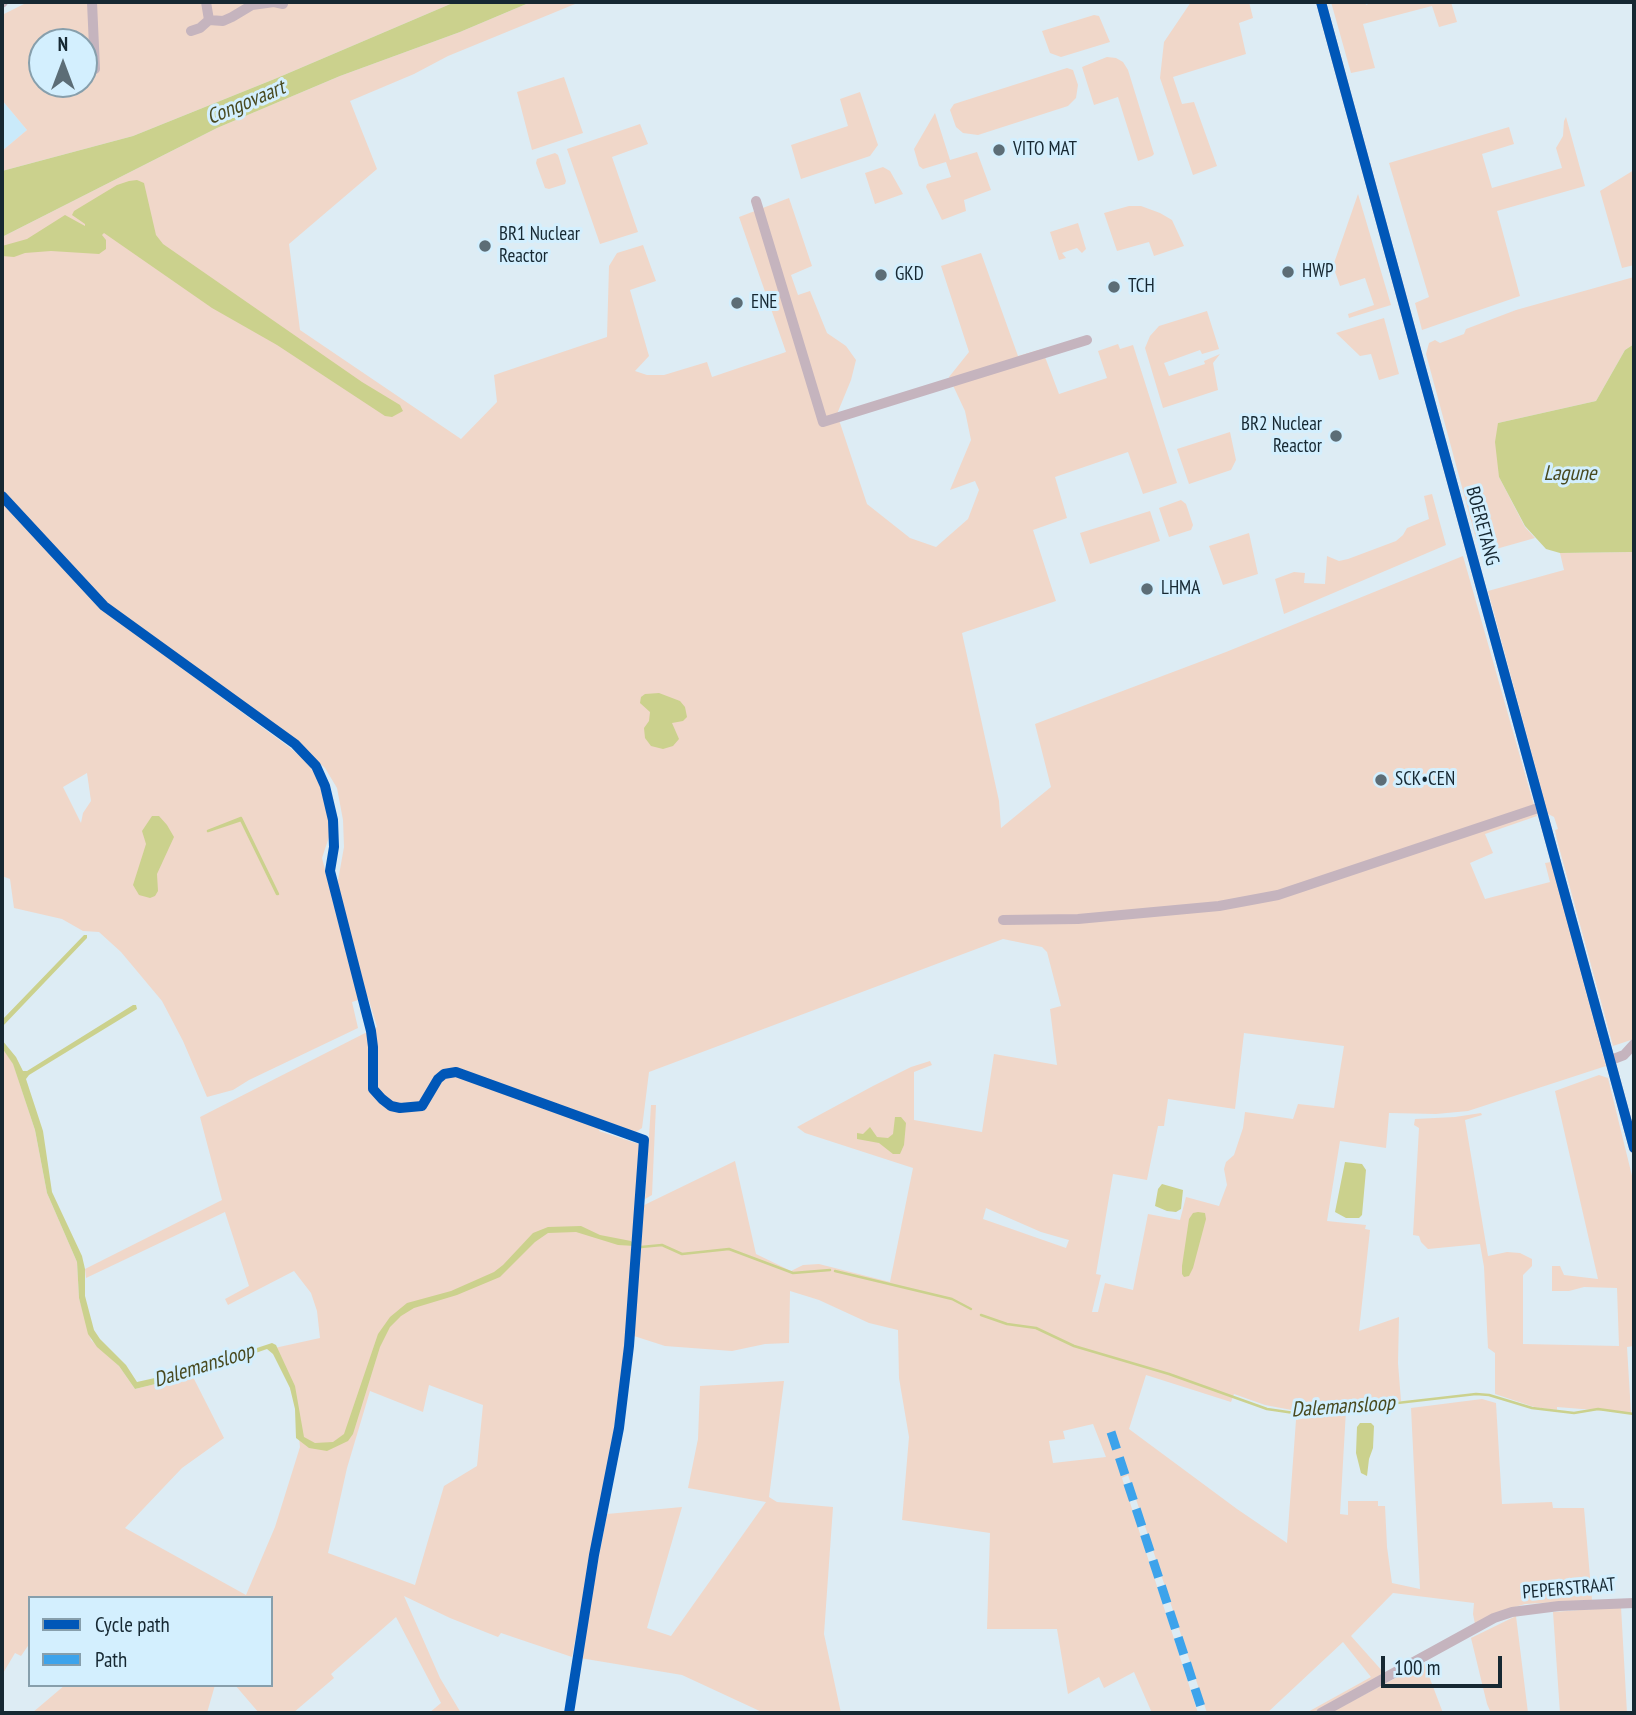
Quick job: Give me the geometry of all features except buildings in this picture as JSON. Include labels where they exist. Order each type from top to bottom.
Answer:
[{"type":"street","points":[[92,2],[93,28]]},
{"type":"street","points":[[206,2],[209,20]]},
{"type":"street","name":"BOERETANG","points":[[1321,2],[1634,1148]]},
{"type":"street","points":[[191,31],[200,28],[209,20],[223,21],[260,3],[283,4]]},
{"type":"street","points":[[756,201],[823,422],[1087,340]]},
{"type":"street","points":[[1003,920],[1079,919],[1219,906],[1278,895],[1541,807]]},
{"type":"street","points":[[1611,1060],[1632,1049]]},
{"type":"street","name":"PEPERSTRAAT","points":[[1321,1713],[1503,1615],[1528,1608],[1634,1603]]},
{"type":"shaded area","points":[[28,2],[455,2],[133,136],[2,171],[2,151],[27,130],[2,100],[2,15]]},
{"type":"shaded area","points":[[531,2],[580,2],[448,56],[414,74],[350,101],[377,169],[289,244],[300,330],[461,439],[497,402],[494,375],[607,337],[609,266],[617,253],[643,245],[656,281],[630,290],[649,356],[635,371],[647,375],[664,375],[707,362],[712,377],[786,352],[739,217],[789,198],[812,266],[791,275],[798,295],[810,291],[827,333],[846,346],[856,360],[837,414],[867,504],[910,538],[936,547],[968,519],[979,490],[975,481],[950,490],[971,440],[965,411],[949,377],[969,352],[941,266],[981,253],[1018,356],[1042,349],[1059,394],[1107,378],[1098,351],[1118,344],[1120,349],[1133,345],[1177,483],[1143,494],[1128,452],[1055,477],[1067,518],[1033,530],[1056,601],[962,633],[999,801],[1001,828],[1051,787],[1035,724],[1226,652],[1463,556],[1537,816],[1485,834],[1493,853],[1470,863],[1485,899],[1550,882],[1545,863],[1551,862],[1606,1066],[1468,1111],[1436,1114],[1389,1113],[1386,1148],[1340,1141],[1327,1221],[1366,1225],[1365,1229],[1370,1230],[1359,1331],[1399,1317],[1401,1401],[1297,1411],[1265,1405],[1234,1394],[1231,1402],[1146,1375],[1129,1429],[1287,1543],[1296,1420],[1346,1410],[1340,1514],[1348,1515],[1348,1501],[1378,1501],[1378,1506],[1385,1506],[1392,1583],[1420,1589],[1411,1408],[1482,1399],[1496,1403],[1502,1504],[1552,1502],[1553,1508],[1584,1508],[1592,1600],[1525,1604],[1498,1612],[1475,1624],[1474,1603],[1393,1593],[1351,1636],[1384,1673],[1312,1713],[1306,1713],[1371,1677],[1343,1642],[1267,1713],[1207,1713],[1128,1475],[1122,1478],[1198,1713],[1152,1713],[1134,1672],[1104,1688],[1099,1677],[1068,1694],[1057,1629],[987,1629],[990,1533],[902,1520],[909,1437],[899,1378],[898,1330],[869,1323],[819,1300],[790,1291],[789,1343],[765,1344],[732,1351],[665,1346],[634,1336],[632,1363],[624,1363],[572,1657],[501,1633],[498,1637],[404,1596],[440,1678],[461,1713],[429,1713],[441,1703],[396,1617],[331,1674],[334,1678],[293,1713],[259,1713],[237,1687],[273,1687],[273,1596],[28,1596],[28,1646],[21,1656],[15,1653],[2,1675],[2,1048],[13,1063],[35,1130],[47,1193],[77,1262],[79,1298],[91,1340],[119,1366],[135,1389],[192,1375],[224,1438],[182,1468],[125,1528],[246,1595],[275,1527],[300,1447],[296,1406],[284,1370],[270,1349],[320,1338],[317,1311],[311,1293],[294,1271],[228,1305],[225,1299],[249,1286],[225,1212],[86,1278],[85,1269],[222,1200],[200,1117],[377,1027],[368,997],[352,1002],[358,1028],[233,1090],[207,1097],[162,1001],[121,952],[99,932],[83,931],[62,919],[14,908],[10,879],[2,876],[2,237],[217,128],[340,76],[460,32]],"holes":[[[116,610],[287,733],[325,768],[337,788],[343,820],[344,847],[337,886],[358,960],[348,959],[322,858],[330,834],[330,819],[319,779],[306,761],[289,747],[111,616]],[[87,773],[91,801],[83,813],[81,823],[63,787]],[[1003,939],[1042,947],[1047,952],[1061,1006],[1050,1009],[1057,1065],[994,1054],[982,1132],[914,1120],[914,1072],[932,1065],[930,1061],[911,1067],[797,1127],[805,1133],[913,1168],[890,1282],[819,1264],[803,1265],[791,1271],[756,1254],[735,1161],[636,1209],[642,1145],[599,1131],[602,1120],[636,1132],[642,1128],[649,1072]],[[1244,1033],[1344,1046],[1334,1108],[1298,1104],[1293,1119],[1245,1112],[1234,1155],[1226,1162],[1224,1169],[1227,1185],[1219,1206],[1186,1197],[1180,1220],[1148,1214],[1133,1290],[1105,1283],[1098,1312],[1092,1312],[1101,1275],[1096,1274],[1113,1174],[1147,1180],[1158,1126],[1164,1126],[1168,1099],[1235,1109]],[[986,1208],[1041,1232],[1069,1240],[1066,1248],[983,1219]],[[429,1385],[483,1405],[477,1466],[444,1486],[415,1585],[328,1553],[347,1468],[370,1391],[423,1412]],[[1093,1424],[1106,1457],[1053,1463],[1049,1441],[1065,1439],[1063,1431]]]},
{"type":"shaded area","points":[[1191,2],[1249,2],[1253,18],[1239,23],[1246,54],[1173,77],[1182,104],[1194,102],[1217,166],[1193,175],[1160,78],[1164,42]]},
{"type":"shaded area","points":[[1331,2],[1362,2],[1367,5],[1369,2],[1451,2],[1457,22],[1439,27],[1432,6],[1363,24],[1375,68],[1351,73]]},
{"type":"shaded area","points":[[1094,15],[1099,16],[1110,42],[1061,57],[1050,53],[1042,31]]},
{"type":"shaded area","points":[[1107,57],[1123,62],[1128,70],[1154,154],[1152,156],[1138,161],[1118,97],[1094,105],[1082,67]]},
{"type":"shaded area","points":[[1067,68],[1073,70],[1078,85],[1076,98],[1068,106],[978,135],[963,133],[956,127],[950,110],[954,104]]},
{"type":"shaded area","points":[[564,77],[583,133],[532,150],[517,92]]},
{"type":"shaded area","points":[[860,92],[878,145],[870,156],[801,179],[791,145],[848,126],[840,99]]},
{"type":"shaded area","points":[[2,100],[27,130],[2,151]]},
{"type":"shaded area","points":[[935,113],[950,160],[977,152],[991,190],[964,200],[966,211],[942,220],[926,187],[927,184],[951,177],[946,162],[923,169],[919,166],[914,149]]},
{"type":"shaded area","points":[[1566,117],[1585,186],[1497,211],[1520,296],[1422,330],[1415,303],[1429,297],[1389,163],[1509,127],[1514,144],[1482,154],[1492,188],[1562,168],[1556,148],[1563,136]]},
{"type":"shaded area","points":[[640,124],[648,144],[612,157],[638,232],[600,244],[567,149]]},
{"type":"shaded area","points":[[555,153],[566,181],[565,184],[549,189],[545,188],[536,163],[537,159]]},
{"type":"shaded area","points":[[883,167],[890,171],[903,194],[875,204],[865,173]]},
{"type":"shaded area","points":[[1634,170],[1634,265],[1622,268],[1600,191]]},
{"type":"shaded area","points":[[1358,194],[1391,305],[1349,318],[1348,314],[1374,305],[1365,278],[1340,286],[1333,266]]},
{"type":"shaded area","points":[[1129,206],[1141,206],[1172,220],[1184,246],[1154,256],[1149,242],[1117,251],[1104,213]]},
{"type":"shaded area","points":[[1078,223],[1086,249],[1082,253],[1077,248],[1062,253],[1066,258],[1059,260],[1050,232]]},
{"type":"shaded area","points":[[1634,277],[1634,344],[1625,350],[1596,401],[1498,423],[1499,477],[1525,527],[1535,538],[1496,549],[1493,535],[1476,539],[1426,354],[1429,343],[1435,340],[1440,343],[1464,334],[1466,329],[1516,310]]},
{"type":"shaded area","points":[[1207,311],[1219,349],[1202,354],[1200,350],[1164,363],[1169,376],[1205,364],[1204,361],[1220,354],[1213,363],[1218,390],[1163,408],[1145,348],[1150,336],[1159,326]]},
{"type":"shaded area","points":[[1384,318],[1399,374],[1379,380],[1371,354],[1360,356],[1336,333]]},
{"type":"shaded area","points":[[1230,432],[1236,460],[1231,470],[1189,484],[1177,449]]},
{"type":"shaded area","points":[[1432,494],[1446,545],[1284,614],[1275,579],[1294,572],[1305,573],[1304,583],[1325,584],[1327,556],[1339,561],[1396,541],[1407,528],[1429,519],[1424,496]]},
{"type":"shaded area","points":[[1181,500],[1186,504],[1193,525],[1191,530],[1169,537],[1159,508]]},
{"type":"shaded area","points":[[1150,511],[1160,541],[1090,564],[1080,533]]},
{"type":"shaded area","points":[[1249,533],[1258,574],[1223,585],[1209,546]]},
{"type":"shaded area","points":[[1634,552],[1634,1039],[1613,1046],[1557,840],[1555,830],[1558,829],[1554,817],[1548,814],[1488,591],[1564,570],[1560,553]]},
{"type":"shaded area","points":[[1599,1075],[1608,1078],[1634,1184],[1634,1346],[1627,1347],[1631,1413],[1534,1407],[1495,1394],[1495,1353],[1488,1348],[1484,1267],[1480,1244],[1428,1249],[1419,1236],[1413,1235],[1419,1128],[1414,1125],[1415,1119],[1481,1113],[1482,1115],[1465,1120],[1488,1256],[1507,1252],[1520,1253],[1532,1259],[1532,1266],[1523,1275],[1523,1344],[1619,1346],[1617,1288],[1584,1287],[1569,1291],[1552,1291],[1552,1266],[1560,1266],[1564,1275],[1598,1279],[1555,1091]]},
{"type":"shaded area","points":[[651,1105],[656,1105],[652,1195],[645,1199]]},
{"type":"shaded area","points":[[784,1381],[769,1497],[777,1502],[833,1507],[824,1634],[841,1713],[764,1713],[682,1675],[580,1658],[607,1514],[682,1507],[647,1628],[671,1636],[766,1502],[688,1488],[698,1439],[700,1386]]},
{"type":"shaded area","points":[[1621,1607],[1627,1713],[1560,1713],[1553,1612]]},
{"type":"shaded area","points":[[1516,1616],[1528,1713],[1491,1713],[1471,1638]]},
{"type":"shaded area","points":[[1424,1663],[1443,1713],[1331,1713],[1339,1708]]},
{"type":"shaded area","points":[[63,1687],[214,1687],[207,1713],[32,1713]]},
{"type":"water","name":"Congovaart","points":[[455,2],[531,2],[460,32],[340,76],[217,128],[2,237],[2,171],[133,136]]},
{"type":"water","points":[[129,181],[144,183],[156,235],[163,244],[362,382],[400,405],[403,411],[392,417],[385,416],[277,345],[212,308],[104,233],[102,235],[106,240],[106,249],[99,254],[51,251],[25,253],[14,257],[2,256],[2,246],[27,239],[65,215],[85,226],[72,215],[74,211],[117,185]]},
{"type":"water","name":"Lagune","points":[[1634,344],[1634,552],[1560,553],[1546,549],[1525,526],[1499,477],[1495,442],[1498,423],[1596,401],[1625,350]]},
{"type":"water","points":[[659,693],[680,701],[685,707],[687,717],[683,721],[672,723],[679,739],[673,746],[663,749],[651,746],[645,738],[644,728],[649,721],[650,712],[640,703],[645,694]]},
{"type":"water","points":[[152,816],[159,816],[174,837],[157,874],[158,891],[150,898],[139,895],[133,885],[146,844],[142,831]]},
{"type":"water","points":[[84,935],[87,935],[87,938],[2,1027],[2,1020]]},
{"type":"water","points":[[136,1005],[137,1009],[26,1079],[43,1131],[52,1192],[82,1256],[85,1296],[94,1330],[126,1365],[137,1382],[190,1370],[272,1343],[276,1345],[295,1386],[304,1437],[315,1443],[333,1442],[344,1434],[378,1334],[390,1317],[407,1303],[451,1291],[494,1272],[533,1233],[548,1227],[581,1226],[600,1235],[631,1241],[635,1246],[618,1245],[576,1232],[548,1233],[535,1242],[500,1277],[457,1295],[414,1308],[401,1316],[390,1327],[380,1347],[353,1434],[348,1441],[327,1451],[309,1448],[296,1438],[295,1409],[290,1388],[273,1354],[267,1349],[192,1375],[135,1389],[119,1366],[97,1347],[88,1334],[79,1298],[77,1262],[47,1193],[35,1130],[13,1064],[2,1048],[2,1040],[23,1071],[27,1071]]},
{"type":"water","points":[[895,1117],[901,1117],[906,1123],[904,1145],[900,1154],[893,1154],[879,1143],[857,1139],[857,1133],[863,1134],[870,1127],[877,1137],[888,1138],[893,1134]]},
{"type":"water","points":[[1345,1162],[1362,1164],[1366,1170],[1362,1215],[1359,1218],[1346,1218],[1335,1212]]},
{"type":"water","points":[[1162,1184],[1183,1190],[1181,1209],[1176,1212],[1167,1211],[1155,1206],[1158,1189]]},
{"type":"water","points":[[1193,1213],[1205,1213],[1206,1219],[1193,1268],[1189,1276],[1184,1277],[1182,1266],[1189,1219]]},
{"type":"water","points":[[1360,1423],[1371,1423],[1374,1426],[1367,1476],[1361,1473],[1356,1453],[1357,1427]]},
{"type":"waterway","points":[[241,818],[278,894],[241,820],[208,831],[241,818]]},
{"type":"waterway","name":"Dalemansloop","points":[[641,1247],[662,1245],[682,1254],[729,1249],[793,1273],[830,1270]]},
{"type":"waterway","name":"Dalemansloop","points":[[835,1271],[952,1299],[971,1309]]},
{"type":"waterway","name":"Dalemansloop","points":[[981,1315],[1007,1324],[1036,1328],[1074,1346],[1169,1374],[1267,1409],[1301,1414],[1476,1394],[1489,1395],[1532,1408],[1574,1413],[1598,1409],[1634,1414]]},
{"type":"marked path","points":[[1111,1432],[1203,1713]]},
{"type":"cycle path","points":[[1321,2],[1634,1148]]},
{"type":"cycle path","points":[[2,496],[104,606],[295,744],[316,766],[325,786],[333,820],[334,847],[330,871],[371,1031],[373,1089],[382,1099],[391,1106],[400,1108],[422,1106],[438,1079],[444,1074],[456,1072],[644,1140],[629,1346],[619,1428],[594,1555],[569,1713]]},
{"type":"place","name":"VITO MAT","points":[[999,150]]},
{"type":"place","name":"BR1 Nuclear Reactor","points":[[485,246]]},
{"type":"place","name":"HWP","points":[[1288,272]]},
{"type":"place","name":"GKD","points":[[881,275]]},
{"type":"place","name":"TCH","points":[[1114,287]]},
{"type":"place","name":"ENE","points":[[737,303]]},
{"type":"place","name":"BR2 Nuclear Reactor","points":[[1336,436]]},
{"type":"place","name":"LHMA","points":[[1147,589]]},
{"type":"place","name":"SCK•CEN","points":[[1381,780]]}]
